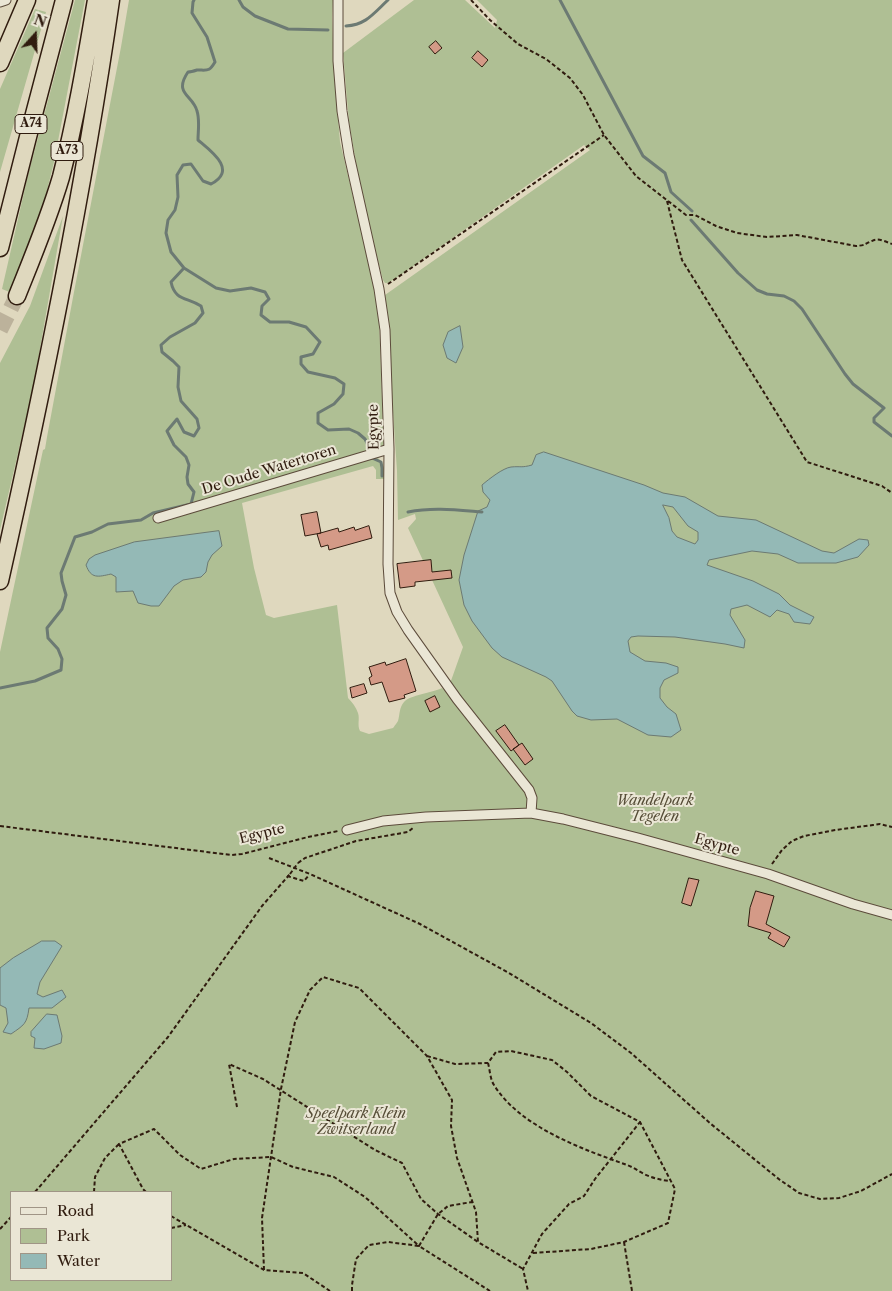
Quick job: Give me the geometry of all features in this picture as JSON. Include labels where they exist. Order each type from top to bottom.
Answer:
[{"type":"highway","name":"A74","points":[[0,248],[64,0]]},
{"type":"highway","name":"A73","points":[[17,296],[47,220],[60,177],[73,125],[96,0]]},
{"type":"highway","points":[[0,581],[36,417],[72,237],[111,0]]},
{"type":"highway","points":[[0,63],[26,3]]},
{"type":"street","points":[[0,2],[6,0]]},
{"type":"street","name":"Egypte","points":[[338,0],[338,60],[342,111],[349,155],[379,289],[385,330],[389,449],[388,564],[390,593],[397,612],[408,630],[458,699],[530,790],[532,798],[531,813]]},
{"type":"street","name":"De Oude Watertoren","points":[[158,518],[389,449]]},
{"type":"street","name":"Egypte","points":[[347,830],[383,821],[426,817],[531,813],[638,838],[768,874],[892,916]]},
{"type":"path","points":[[472,0],[490,20],[518,44],[546,59],[570,78],[583,95],[604,135],[636,176],[686,215],[695,215],[716,226],[737,233],[767,237],[797,235],[856,246],[866,245],[872,240],[879,239],[892,244]]},
{"type":"path","points":[[379,289],[604,135]]},
{"type":"path","points":[[667,200],[682,260],[807,462],[882,486],[892,493]]},
{"type":"path","points":[[35,1191],[168,1037],[262,906],[298,863],[305,858],[356,841],[408,832],[426,817]]},
{"type":"path","points":[[768,874],[782,850],[804,836],[880,824],[892,826]]},
{"type":"path","name":"Egypte","points":[[0,826],[231,855],[347,830]]},
{"type":"path","points":[[269,858],[310,874],[420,924],[509,973],[591,1022],[631,1054],[718,1131],[799,1193],[820,1199],[839,1198],[861,1191],[892,1174]]},
{"type":"path","points":[[287,876],[304,881],[310,874]]},
{"type":"path","points":[[264,1270],[262,1218],[281,1089],[295,1022],[310,990],[323,977],[359,988],[427,1056],[452,1100],[451,1126],[457,1158],[476,1212],[478,1242]]},
{"type":"path","points":[[531,1253],[591,1249],[624,1242],[668,1223],[675,1189],[640,1122],[591,1096],[552,1060],[511,1051],[496,1052],[488,1063],[492,1084],[511,1107],[541,1127],[598,1156],[630,1166],[645,1174],[670,1181]]},
{"type":"path","points":[[427,1056],[455,1064],[488,1063]]},
{"type":"path","points":[[237,1107],[229,1064],[263,1078],[375,1150],[402,1164],[421,1199],[438,1214],[478,1242],[523,1269]]},
{"type":"path","points":[[528,1291],[523,1269],[542,1234],[569,1204],[584,1196],[640,1122]]},
{"type":"path","points":[[94,1191],[96,1177],[104,1158],[119,1144],[154,1129],[180,1155],[202,1169],[234,1159],[271,1157],[293,1167],[334,1178],[365,1197],[419,1246],[490,1291]]},
{"type":"path","points":[[119,1144],[145,1191]]},
{"type":"path","points":[[419,1246],[438,1214],[448,1206],[472,1202]]},
{"type":"path","points":[[172,1217],[264,1270],[302,1273],[330,1291]]},
{"type":"path","points":[[0,1229],[10,1218]]},
{"type":"path","points":[[172,1228],[186,1225]]},
{"type":"path","points":[[352,1291],[356,1259],[369,1245],[388,1242],[419,1246]]},
{"type":"path","points":[[624,1242],[632,1291]]},
{"type":"green space","points":[[75,0],[85,0],[54,162],[42,211],[12,293],[2,289],[28,175]]},
{"type":"green space","name":"Wandelpark Tegelen","points":[[129,0],[333,0],[334,68],[340,142],[372,276],[379,316],[384,455],[378,458],[383,465],[384,479],[376,479],[376,470],[373,466],[242,503],[254,568],[266,615],[274,618],[337,605],[348,698],[358,713],[360,731],[369,734],[393,728],[398,721],[401,707],[407,700],[442,688],[447,692],[463,647],[408,528],[416,519],[415,514],[398,520],[397,471],[385,295],[590,150],[584,145],[402,274],[385,283],[363,204],[349,122],[343,53],[414,0],[465,0],[495,28],[497,20],[477,0],[892,0],[892,1291],[0,1291],[0,652],[43,450],[45,449]]},
{"type":"green space","points":[[35,9],[46,12],[0,172],[0,89]]},
{"type":"green space","points":[[63,216],[33,389],[0,530],[0,363],[30,306]]},
{"type":"water","points":[[460,326],[463,347],[456,363],[447,358],[443,345],[448,332]]},
{"type":"water","points":[[544,452],[663,493],[685,497],[718,516],[756,520],[822,551],[834,553],[859,539],[868,540],[869,545],[858,557],[836,563],[798,563],[778,554],[752,551],[709,560],[707,565],[753,581],[779,594],[790,605],[814,617],[810,624],[794,622],[789,614],[777,610],[770,617],[747,605],[731,609],[730,615],[745,640],[744,648],[675,637],[631,637],[628,641],[630,652],[645,661],[666,663],[678,667],[678,673],[664,680],[660,688],[660,698],[676,714],[681,730],[671,737],[648,735],[617,719],[591,720],[577,716],[572,711],[552,681],[502,657],[492,648],[472,621],[464,605],[459,580],[464,555],[478,511],[487,507],[490,500],[483,492],[482,485],[496,474],[508,468],[532,465],[536,455]],"holes":[[[663,505],[673,507],[688,526],[698,532],[698,540],[695,544],[677,537],[672,531]]]},
{"type":"water","points":[[219,531],[222,546],[212,555],[206,572],[201,577],[183,580],[174,586],[159,606],[138,603],[133,591],[116,592],[116,577],[111,574],[95,576],[90,573],[86,565],[89,559],[95,555],[134,542]]},
{"type":"water","points":[[42,941],[55,941],[62,946],[40,982],[37,994],[43,997],[62,990],[66,997],[52,1008],[29,1008],[26,1021],[22,1026],[11,1034],[3,1032],[8,1023],[6,1008],[0,1005],[0,968]]},
{"type":"water","points":[[47,1014],[57,1015],[62,1036],[61,1043],[44,1049],[34,1048],[35,1038],[31,1036],[31,1032]]},
{"type":"building","points":[[436,41],[442,48],[435,54],[429,47]]},
{"type":"building","points":[[478,51],[488,60],[482,67],[472,58]]},
{"type":"building","points":[[317,512],[321,533],[305,536],[301,515]]},
{"type":"building","points":[[369,526],[372,538],[329,550],[328,545],[321,547],[317,534],[338,528],[339,532],[354,527],[355,530]]},
{"type":"building","points":[[431,560],[432,572],[451,570],[452,578],[415,582],[415,586],[400,588],[397,564]]},
{"type":"building","points":[[406,659],[416,691],[404,695],[405,698],[389,702],[382,682],[371,685],[369,678],[372,676],[369,667],[385,662],[386,665]]},
{"type":"building","points":[[364,684],[367,693],[352,698],[350,688]]},
{"type":"building","points":[[435,696],[440,707],[430,712],[425,701]]},
{"type":"building","points":[[505,725],[519,745],[522,743],[533,759],[525,765],[513,749],[511,751],[496,731]]},
{"type":"building","points":[[689,878],[699,880],[691,906],[682,903]]},
{"type":"building","points":[[756,891],[774,896],[766,924],[790,937],[784,947],[768,938],[771,933],[748,926],[750,908]]},
{"type":"waterway","points":[[194,0],[192,13],[207,37],[215,62],[208,70],[188,72],[184,79],[183,90],[197,111],[199,122],[198,140],[220,161],[222,173],[219,179],[211,184],[203,181],[191,164],[183,165],[177,175],[178,197],[175,210],[168,220],[166,233],[171,252],[184,268],[216,288],[230,291],[251,288],[265,292],[269,299],[262,306],[261,315],[270,322],[289,322],[306,327],[320,342],[313,354],[301,357],[301,364],[308,372],[335,378],[344,384],[343,394],[334,404],[318,413],[318,423],[328,430],[349,429],[358,433],[365,439],[369,447]]},
{"type":"waterway","points":[[239,0],[243,7],[255,16],[288,29],[328,30]]},
{"type":"waterway","points":[[346,26],[364,21],[388,0]]},
{"type":"waterway","points":[[560,0],[643,156],[665,173],[671,192],[692,211]]},
{"type":"waterway","points":[[691,220],[738,273],[757,290],[767,294],[784,296],[794,301],[802,309],[853,384],[884,408],[874,418],[874,422],[892,436]]},
{"type":"waterway","points":[[0,688],[35,681],[61,670],[62,659],[58,649],[48,638],[47,628],[62,609],[66,595],[61,573],[75,537],[92,532],[108,524],[141,520],[153,513],[191,504],[194,492],[188,484],[189,465],[186,457],[174,445],[167,431],[177,419],[184,432],[194,436],[199,428],[197,419],[181,401],[178,387],[179,367],[162,352],[161,345],[170,337],[195,323],[203,313],[201,306],[182,298],[173,288],[171,282],[184,268]]},
{"type":"waterway","points":[[372,458],[381,462],[382,476]]},
{"type":"waterway","points":[[408,512],[436,509],[482,512]]},
{"type":"tunnel","points":[[0,330],[17,296]]},
{"type":"park label","name":"Speelpark Klein Zwitserland","points":[[356,1122]]}]
